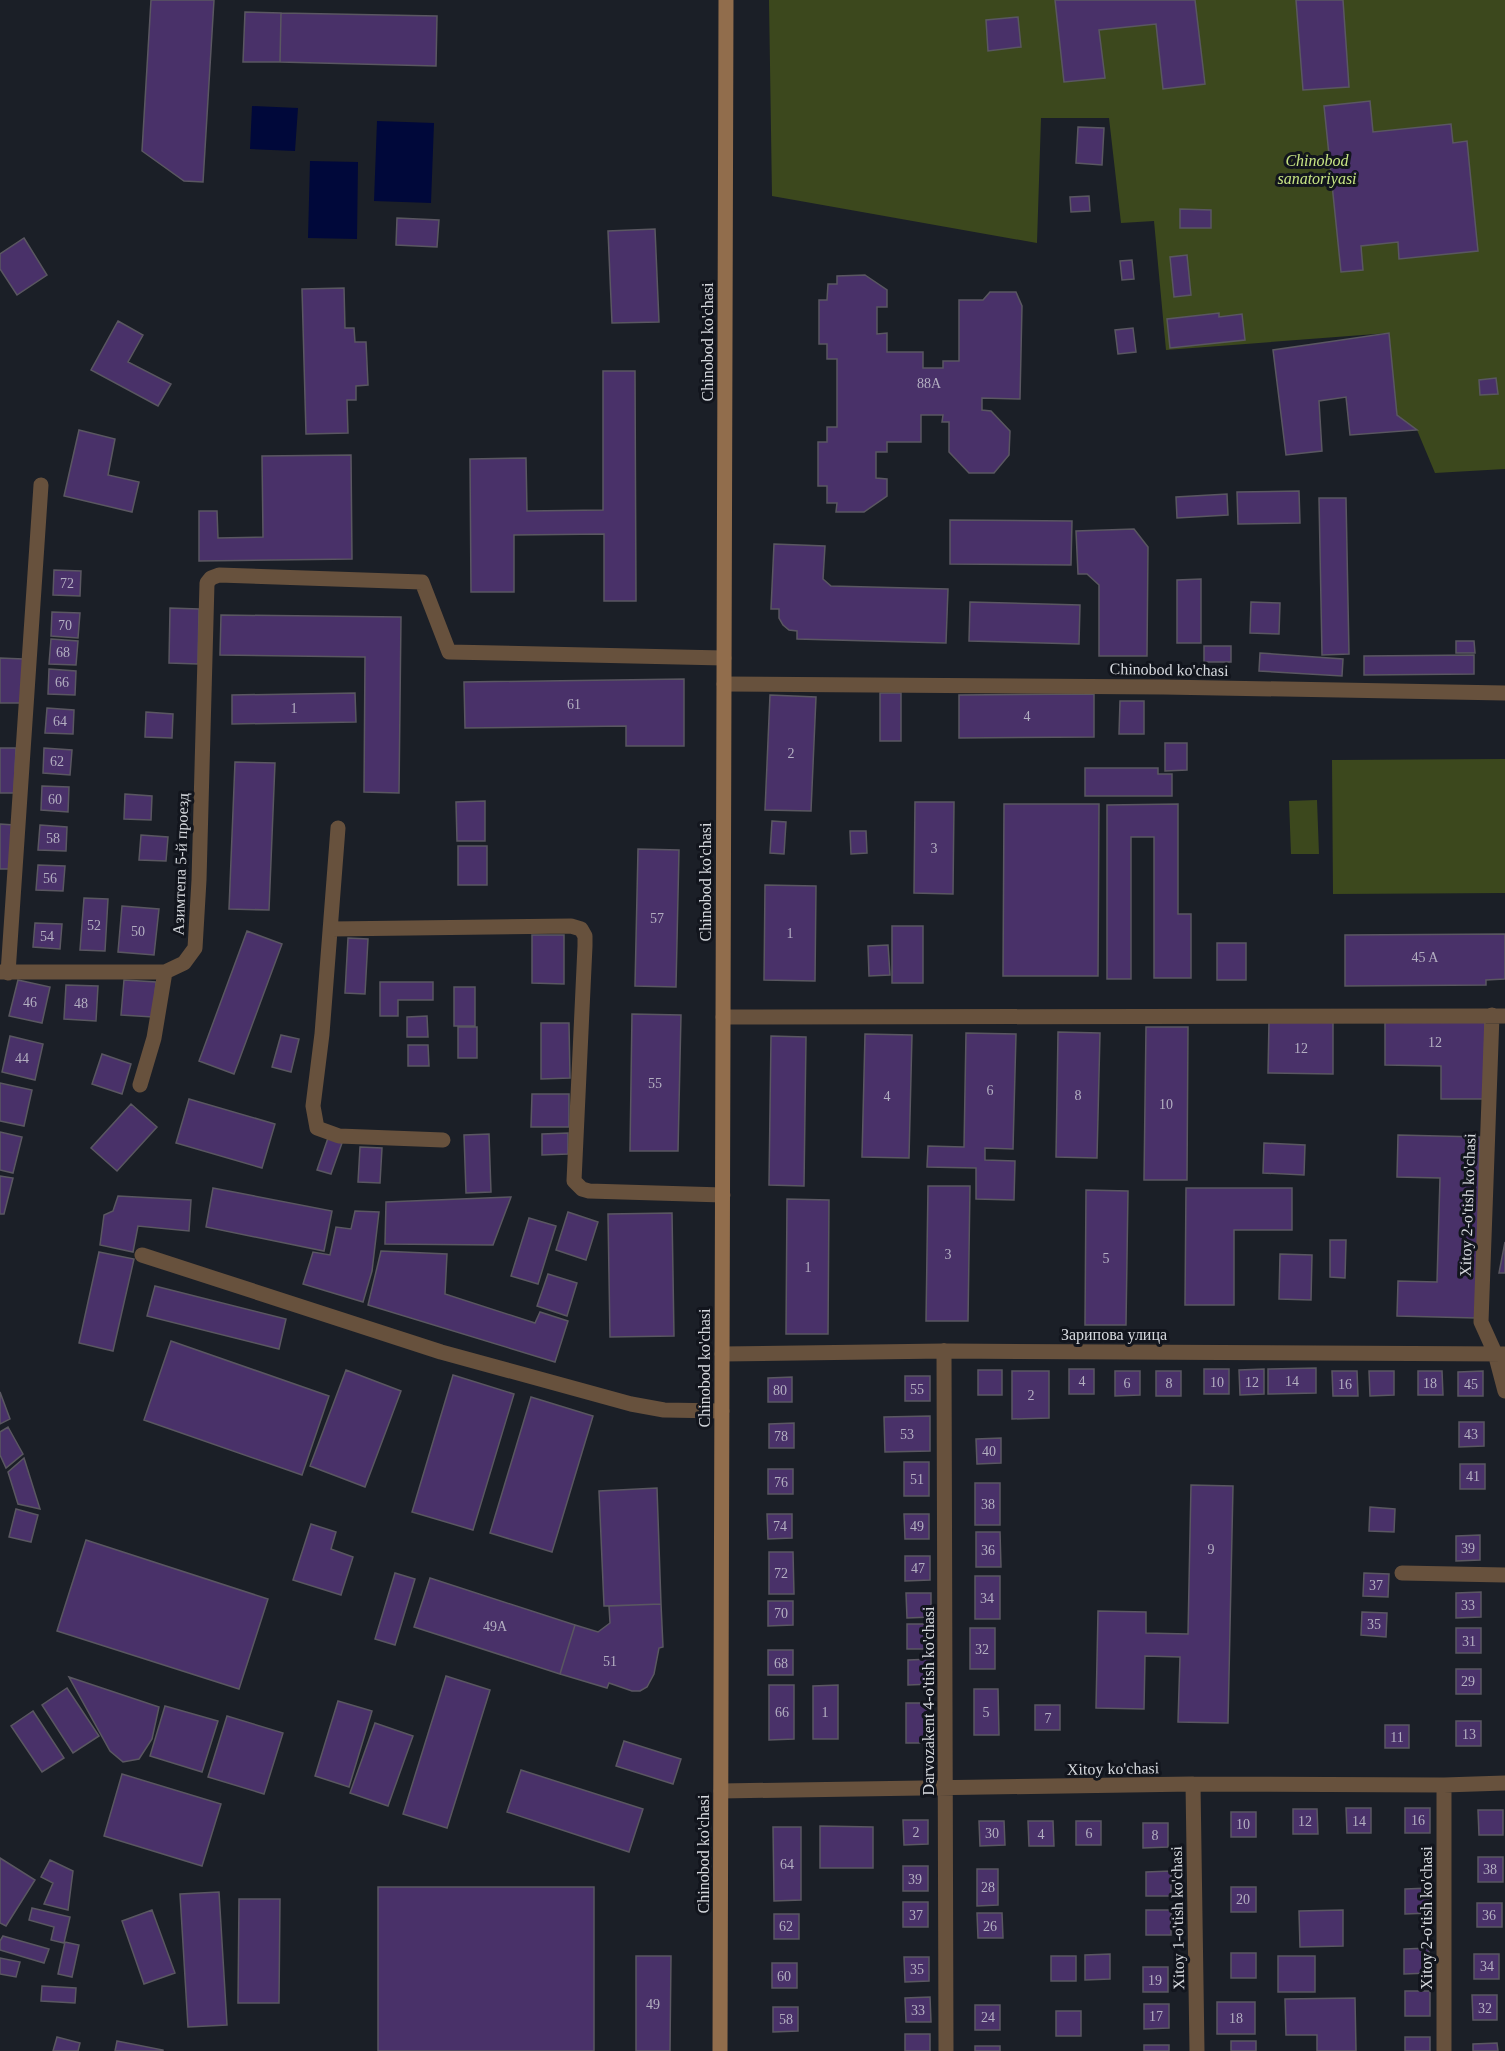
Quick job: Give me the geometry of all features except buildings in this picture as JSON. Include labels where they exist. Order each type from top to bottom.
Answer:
[{"type":"main road","name":"Chinobod ko'chasi","points":[[720,2051],[726,0]]},
{"type":"street","points":[[41,485],[4,973],[165,972],[154,1038],[140,1085]]},
{"type":"street","name":"Азимтепа 5-й проезд","points":[[165,972],[184,963],[195,948],[207,583],[211,578],[219,575],[422,582],[449,652],[724,658]]},
{"type":"street","name":"Chinobod ko'chasi","points":[[724,684],[1164,687],[1505,693]]},
{"type":"street","points":[[338,828],[322,1034],[313,1106],[317,1128],[339,1136],[444,1140]]},
{"type":"street","points":[[331,929],[571,926],[581,929],[585,936],[585,946],[574,1181],[582,1190],[589,1191],[723,1195]]},
{"type":"street","points":[[723,1017],[1498,1016]]},
{"type":"street","name":"Xitoy 2-o'tish ko'chasi","points":[[1498,1016],[1481,1322],[1500,1353],[1505,1391]]},
{"type":"street","points":[[142,1255],[441,1352],[571,1388],[664,1410],[722,1411]]},
{"type":"street","name":"Зарипова улица","points":[[722,1354],[944,1351],[1500,1353]]},
{"type":"street","name":"Darvozakent 4-o'tish ko'chasi","points":[[944,1351],[946,2051]]},
{"type":"street","points":[[1402,1572],[1505,1575]]},
{"type":"street","name":"Xitoy ko'chasi","points":[[721,1791],[1193,1784],[1444,1785],[1505,1783]]},
{"type":"street","name":"Xitoy 1-o'tish ko'chasi","points":[[1193,1784],[1197,2051]]},
{"type":"street","name":"Xitoy 2-o'tish ko'chasi","points":[[1444,1785],[1444,2051]]},
{"type":"green space","name":"Chinobod sanatoriyasi","points":[[769,0],[1505,0],[1505,469],[1435,473],[1417,430],[1397,415],[1389,333],[1166,350],[1154,221],[1121,223],[1109,118],[1041,118],[1037,243],[772,196]]},
{"type":"green space","points":[[1505,759],[1505,893],[1333,894],[1332,760]]},
{"type":"green space","points":[[1317,800],[1319,854],[1291,854],[1289,801]]},
{"type":"shaded area","points":[[252,106],[298,108],[295,151],[250,149]]},
{"type":"shaded area","points":[[377,121],[434,123],[431,203],[374,201]]},
{"type":"shaded area","points":[[310,161],[358,162],[357,239],[308,238]]}]
